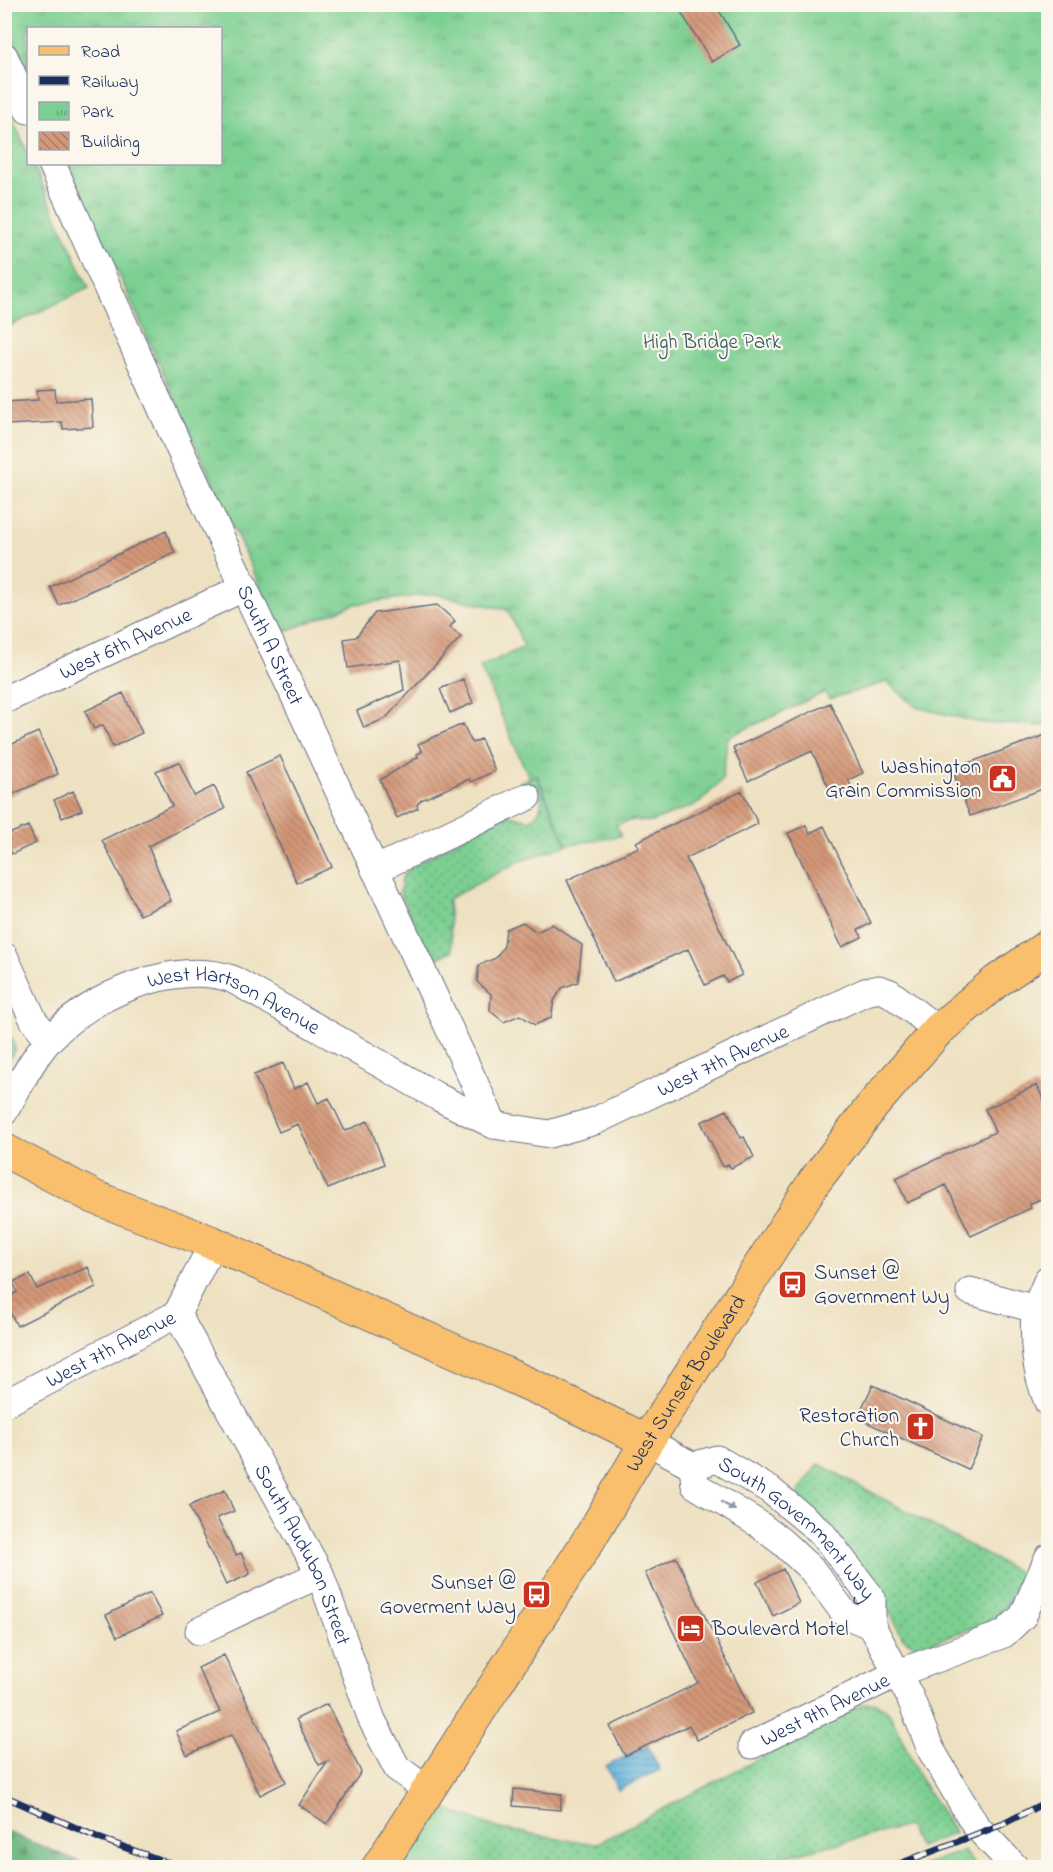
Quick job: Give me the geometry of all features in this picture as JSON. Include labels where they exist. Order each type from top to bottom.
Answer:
[{"type":"main road","name":"West Sunset Boulevard","points":[[378,1868],[590,1538],[647,1441],[814,1182],[873,1105],[938,1030],[997,981],[1048,946]]},
{"type":"main road","points":[[4,1150],[94,1197],[213,1243],[544,1391],[647,1441]]},
{"type":"street","points":[[4,56],[27,108]]},
{"type":"street","name":"South A Street","points":[[52,165],[494,1125]]},
{"type":"street","name":"West 6th Avenue","points":[[4,700],[245,587]]},
{"type":"street","points":[[375,870],[527,797]]},
{"type":"street","points":[[4,956],[34,1021],[50,1039]]},
{"type":"street","name":"West Hartson Avenue","points":[[4,1112],[32,1063],[50,1039],[85,1011],[132,987],[178,974],[218,974],[243,984],[440,1098],[494,1125]]},
{"type":"street","name":"West 7th Avenue","points":[[494,1125],[549,1134],[595,1121],[865,992],[879,989],[890,993],[938,1030]]},
{"type":"street","name":"West 7th Avenue","points":[[4,1404],[177,1314],[213,1243]]},
{"type":"street","points":[[1048,1279],[1035,1309],[1033,1348],[1037,1370],[1048,1402]]},
{"type":"street","points":[[970,1291],[1035,1309]]},
{"type":"street","name":"South Audubon Street","points":[[177,1314],[320,1574],[372,1720],[398,1768],[427,1790]]},
{"type":"street","name":"South Government Way","points":[[647,1441],[693,1466],[717,1459],[770,1491],[821,1532],[872,1598],[872,1626],[898,1673],[931,1750],[961,1802],[976,1826],[1016,1868]]},
{"type":"street","name":"West 9th Avenue","points":[[752,1744],[898,1673],[1004,1634],[1023,1616],[1048,1558]]},
{"type":"street","points":[[199,1631],[320,1574]]},
{"type":"green space","name":"High Bridge Park","points":[[4,5],[1048,5],[1048,726],[981,723],[916,707],[887,682],[829,699],[825,692],[728,737],[722,780],[699,803],[652,822],[632,820],[616,825],[621,836],[567,845],[537,775],[529,778],[480,667],[524,647],[508,610],[434,594],[355,604],[281,633],[69,165],[222,165],[222,27],[27,27],[27,71],[5,20]]},
{"type":"green space","points":[[4,100],[27,151],[27,165],[33,165],[89,288],[5,328]]},
{"type":"green space","points":[[536,775],[567,845],[518,862],[448,899],[452,951],[431,961],[400,894],[402,878],[411,867],[504,813],[529,820],[534,817],[541,804],[537,789],[533,784],[518,783]]},
{"type":"green space","points":[[5,1019],[15,1049],[4,1065]]},
{"type":"green space","points":[[819,1464],[1022,1574],[1003,1611],[993,1620],[923,1646],[913,1645],[903,1638],[883,1599],[796,1495]]},
{"type":"green space","points":[[875,1703],[884,1707],[890,1714],[923,1784],[955,1833],[919,1847],[907,1826],[779,1858],[704,1868],[403,1868],[441,1807],[500,1829],[596,1844],[863,1704]]},
{"type":"green space","points":[[5,1831],[92,1867],[5,1867]]},
{"type":"green space","points":[[963,1851],[976,1867],[918,1867]]},
{"type":"water","points":[[648,1746],[660,1770],[618,1790],[606,1766]]},
{"type":"building","points":[[676,4],[715,4],[740,45],[712,62]]},
{"type":"building","points":[[55,389],[56,401],[91,399],[93,427],[63,429],[62,422],[6,425],[5,402],[38,400],[37,390]]},
{"type":"building","points":[[166,531],[175,553],[59,605],[50,587]]},
{"type":"building","points":[[437,605],[455,621],[450,627],[461,637],[386,718],[364,728],[357,711],[404,690],[400,660],[348,668],[344,639],[356,637],[375,613]]},
{"type":"building","points":[[463,679],[473,703],[450,713],[440,689]]},
{"type":"building","points":[[123,693],[142,733],[113,747],[103,725],[94,729],[85,711]]},
{"type":"building","points":[[830,703],[863,773],[848,780],[852,788],[833,797],[812,751],[748,781],[733,748]]},
{"type":"building","points":[[463,724],[472,743],[481,739],[495,771],[471,782],[469,779],[421,800],[417,805],[418,808],[397,818],[380,780],[418,757],[417,754],[422,752],[418,744]]},
{"type":"building","points":[[38,732],[58,774],[4,798],[4,748]]},
{"type":"building","name":"Washington Grain Commission","points":[[1048,734],[1048,787],[970,816],[952,769]]},
{"type":"building","points":[[280,756],[332,867],[297,883],[246,772]]},
{"type":"building","points":[[179,762],[194,796],[214,786],[225,809],[148,846],[171,901],[140,915],[102,840],[172,806],[156,771]]},
{"type":"building","points":[[73,791],[82,810],[62,818],[54,800]]},
{"type":"building","points":[[742,791],[758,824],[686,858],[742,975],[727,982],[723,976],[705,985],[688,949],[614,982],[567,880],[639,847],[636,842]]},
{"type":"building","points":[[806,825],[810,833],[824,826],[871,923],[858,930],[862,937],[842,947],[788,833]]},
{"type":"building","points":[[28,826],[36,843],[12,854],[4,836]]},
{"type":"building","points":[[523,922],[537,932],[552,924],[582,945],[578,982],[562,988],[554,1001],[551,1018],[535,1025],[520,1015],[504,1022],[490,1011],[491,994],[477,982],[479,965],[496,958],[504,946],[506,929]]},
{"type":"building","points":[[283,1063],[294,1089],[308,1082],[318,1103],[329,1098],[345,1131],[368,1121],[384,1164],[328,1189],[298,1124],[279,1132],[254,1075]]},
{"type":"building","points":[[1037,1085],[1048,1110],[1048,1196],[1029,1204],[1031,1208],[971,1236],[946,1185],[907,1203],[896,1178],[995,1132],[985,1109]]},
{"type":"building","points":[[727,1110],[741,1138],[744,1137],[754,1157],[731,1168],[728,1164],[723,1167],[701,1122]]},
{"type":"building","points":[[88,1267],[96,1287],[17,1326],[4,1300],[17,1292],[13,1282],[30,1275],[37,1289]]},
{"type":"building","name":"Restoration Church","points":[[873,1385],[983,1437],[968,1469],[857,1418]]},
{"type":"building","points":[[225,1490],[234,1511],[217,1518],[236,1555],[241,1553],[250,1574],[226,1585],[189,1506]]},
{"type":"building","name":"Boulevard Motel","points":[[676,1557],[752,1713],[697,1740],[689,1725],[625,1756],[610,1726],[698,1683],[645,1573]]},
{"type":"building","points":[[783,1569],[799,1603],[773,1616],[757,1582]]},
{"type":"building","points":[[150,1593],[162,1616],[117,1637],[106,1615]]},
{"type":"building","points":[[224,1655],[286,1782],[260,1795],[231,1735],[187,1755],[176,1731],[220,1712],[198,1668]]},
{"type":"building","points":[[327,1704],[361,1772],[327,1824],[299,1805],[328,1761],[319,1765],[296,1719]]},
{"type":"building","points":[[514,1789],[562,1794],[560,1810],[513,1806]]},
{"type":"railway","points":[[4,1796],[101,1839],[183,1868]]},
{"type":"railway","points":[[889,1868],[1003,1824],[1048,1801]]},
{"type":"place","name":"Washington Grain Commission","points":[[1002,778]]},
{"type":"place","name":"Sunset @ Government Wy","points":[[793,1284]]},
{"type":"place","name":"Restoration Church","points":[[920,1427]]},
{"type":"place","name":"Sunset @ Goverment Way","points":[[537,1594]]},
{"type":"place","name":"Boulevard Motel","points":[[691,1628]]}]
